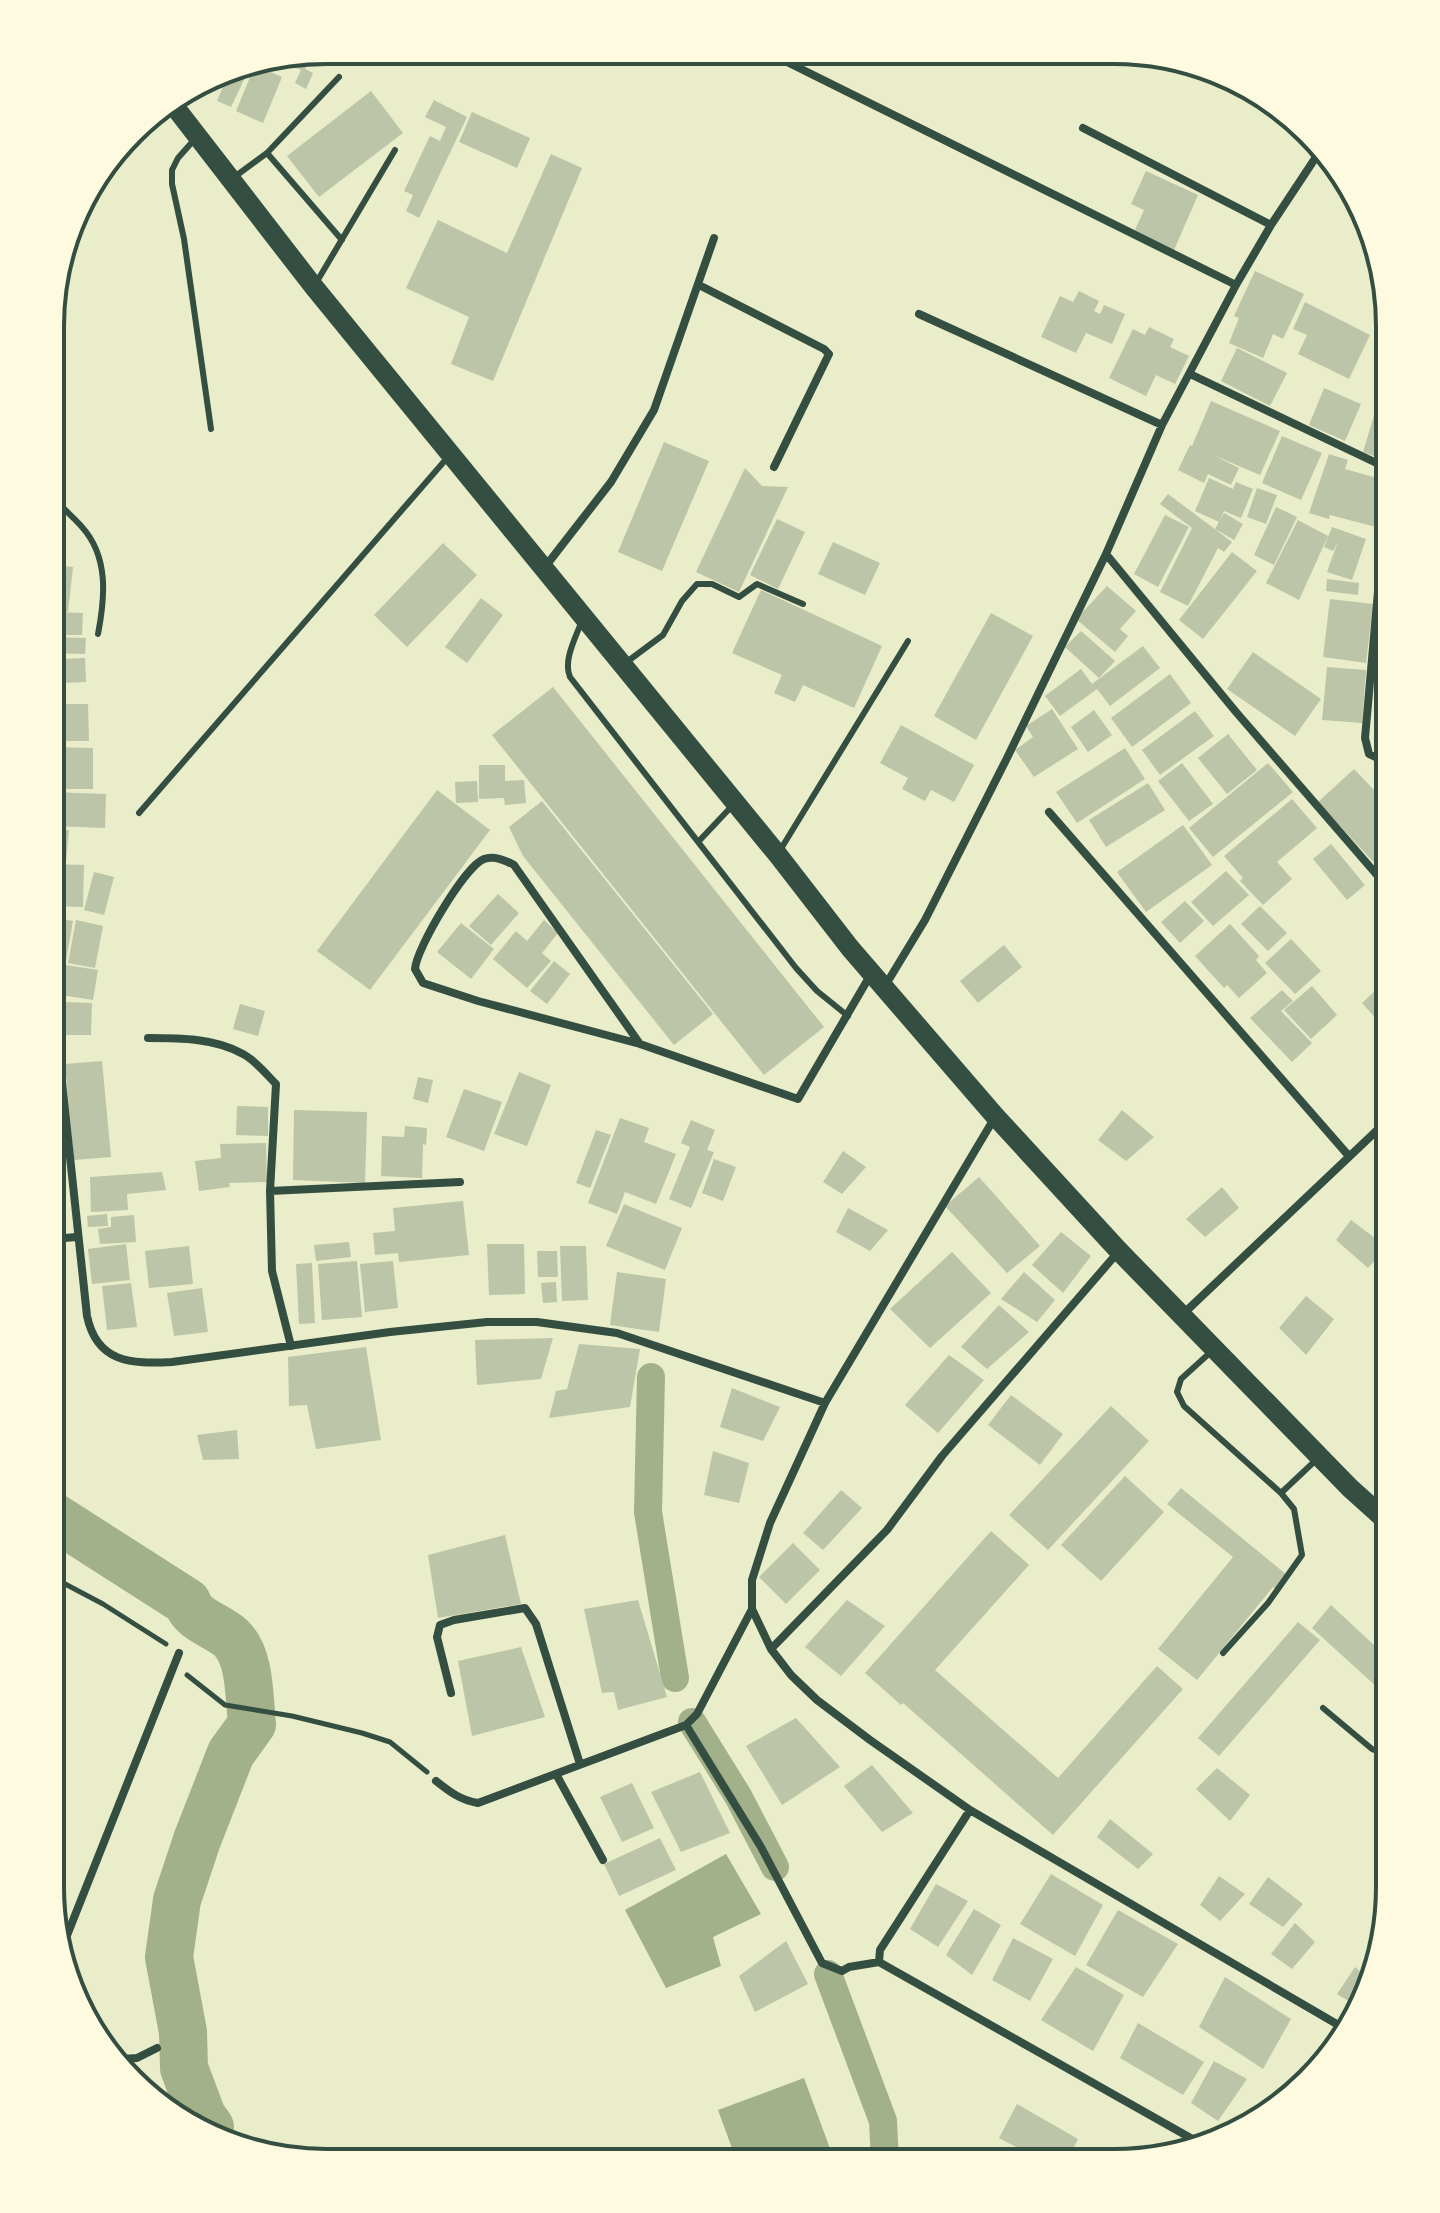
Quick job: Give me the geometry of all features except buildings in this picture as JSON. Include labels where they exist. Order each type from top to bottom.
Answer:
[{"type":"main road","points":[[178,111],[314,287],[878,981],[995,1116],[1119,1251],[1375,1510]]},
{"type":"street","points":[[791,64],[1236,285]]},
{"type":"street","points":[[1083,128],[1271,225]]},
{"type":"street","points":[[640,1044],[514,865],[493,857],[478,862],[465,877],[419,953],[415,969],[420,980],[478,1001],[640,1044],[798,1099],[848,1016],[925,920],[1106,554],[1162,425],[1236,285],[1315,159]]},
{"type":"street","points":[[544,568],[611,482],[648,421],[714,238]]},
{"type":"street","points":[[699,285],[827,351],[826,362],[774,467]]},
{"type":"street","points":[[919,314],[1162,425]]},
{"type":"street","points":[[1190,374],[1376,463]]},
{"type":"street","points":[[1106,554],[1236,712],[1376,873]]},
{"type":"street","points":[[1376,621],[1365,738],[1369,754],[1376,757]]},
{"type":"street","points":[[1049,812],[1348,1155]]},
{"type":"street","points":[[148,1038],[182,1038],[235,1050],[245,1055],[276,1084],[270,1191],[272,1271],[291,1346]]},
{"type":"street","points":[[64,1103],[77,1237],[91,1332],[101,1347],[115,1357],[138,1363],[172,1362],[487,1322],[567,1325],[617,1333],[656,1344],[825,1403]]},
{"type":"street","points":[[995,1116],[825,1403],[770,1523],[752,1580],[752,1609],[771,1649],[791,1675],[817,1700],[970,1810],[1337,2024]]},
{"type":"street","points":[[1181,1315],[1375,1131]]},
{"type":"street","points":[[270,1191],[460,1182]]},
{"type":"street","points":[[64,1238],[77,1237]]},
{"type":"street","points":[[771,1649],[887,1530],[942,1456],[1119,1251]]},
{"type":"street","points":[[451,1693],[437,1637],[440,1625],[525,1608],[536,1624],[580,1764]]},
{"type":"street","points":[[436,1781],[453,1795],[478,1803],[686,1725],[697,1714],[752,1609]]},
{"type":"street","points":[[68,1932],[179,1653]]},
{"type":"street","points":[[686,1725],[761,1847],[822,1963],[842,1971],[879,1962],[1190,2137]]},
{"type":"street","points":[[556,1774],[603,1860]]},
{"type":"street","points":[[879,1962],[880,1950],[970,1810]]},
{"type":"street","points":[[129,2059],[157,2048]]},
{"type":"lane","points":[[230,180],[267,153],[339,77]]},
{"type":"lane","points":[[197,137],[178,158],[172,170],[172,184],[184,239],[211,429]]},
{"type":"lane","points":[[314,287],[395,150]]},
{"type":"lane","points":[[267,153],[342,240]]},
{"type":"lane","points":[[139,813],[450,455]]},
{"type":"lane","points":[[64,508],[93,543],[103,570],[103,606],[98,634]]},
{"type":"lane","points":[[622,666],[663,635],[682,601],[697,584],[712,584],[739,597],[757,584],[803,604]]},
{"type":"lane","points":[[583,616],[567,672],[807,981],[848,1016]]},
{"type":"lane","points":[[778,855],[908,641]]},
{"type":"lane","points":[[699,841],[735,803]]},
{"type":"lane","points":[[1214,1349],[1181,1379],[1177,1392],[1184,1406],[1281,1493],[1294,1509],[1302,1550],[1301,1559],[1268,1603],[1223,1653]]},
{"type":"lane","points":[[1281,1493],[1320,1457]]},
{"type":"lane","points":[[1323,1708],[1375,1750]]},
{"type":"path","points":[[64,1583],[103,1604],[179,1653]]},
{"type":"path","points":[[179,1653],[171,1655],[183,1671],[225,1705],[292,1716],[390,1742],[436,1781]]},
{"type":"shaded area","points":[[726,1854],[761,1914],[713,1937],[721,1966],[666,1988],[625,1910]]},
{"type":"shaded area","points":[[804,2078],[830,2149],[732,2149],[718,2110]]},
{"type":"waterway","points":[[651,1377],[648,1512],[675,1678]]},
{"type":"waterway","points":[[64,1523],[187,1602],[194,1614],[231,1638],[238,1646],[246,1667],[252,1724],[231,1753],[197,1840],[177,1900],[169,1957],[183,2032],[184,2068],[204,2118]]},
{"type":"waterway","points":[[692,1722],[738,1796],[775,1867]]},
{"type":"waterway","points":[[828,1974],[883,2121],[884,2149]]}]
